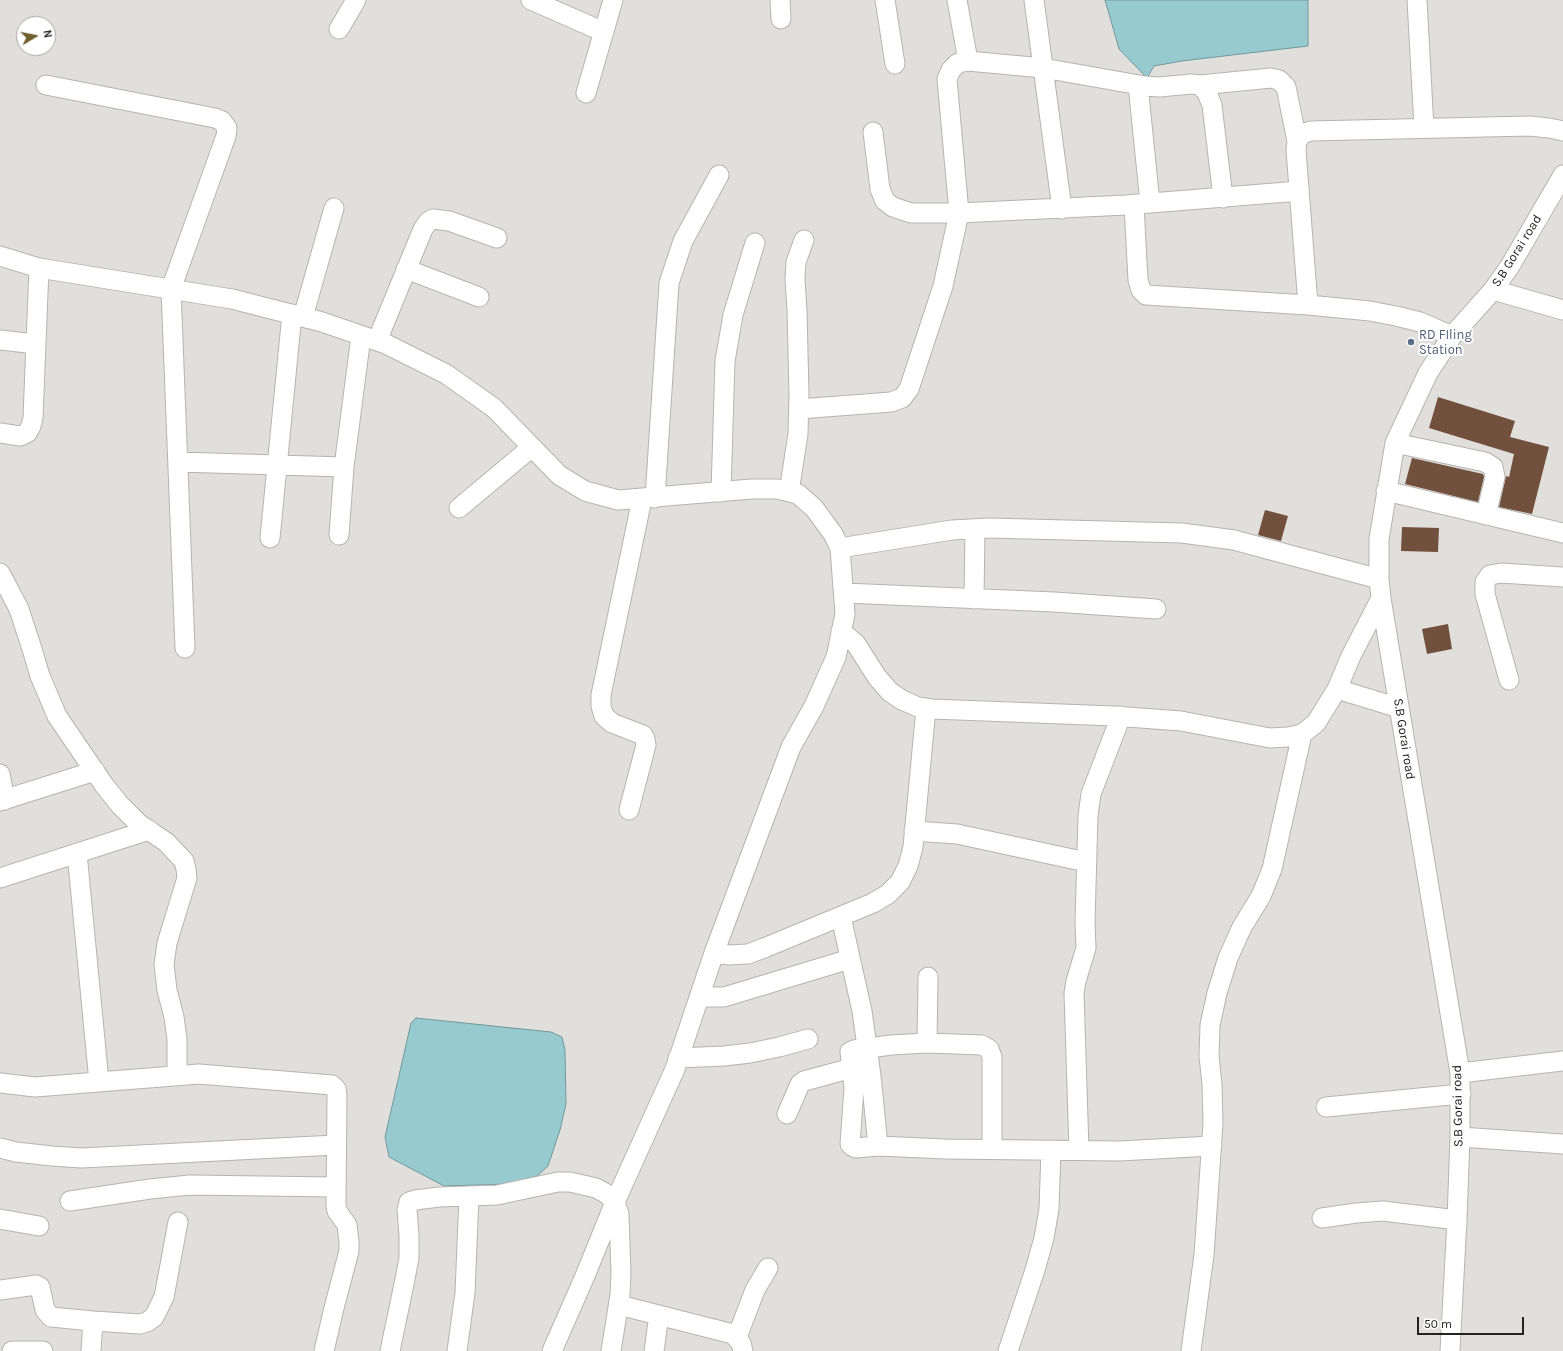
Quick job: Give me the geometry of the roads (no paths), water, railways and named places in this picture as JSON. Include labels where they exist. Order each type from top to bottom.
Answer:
[{"type":"street","points":[[339,29],[356,0]]},
{"type":"street","points":[[532,0],[604,32]]},
{"type":"street","points":[[586,93],[613,0]]},
{"type":"street","points":[[885,0],[895,64]]},
{"type":"street","points":[[958,0],[968,60]]},
{"type":"street","points":[[1034,0],[1062,209]]},
{"type":"street","points":[[1417,0],[1424,128]]},
{"type":"street","points":[[799,408],[892,402],[902,398],[909,389],[943,286],[959,213],[947,79],[954,66],[968,60],[1043,68],[1138,85],[1159,87],[1191,84],[1200,85],[1271,78],[1279,80],[1286,87],[1297,141],[1299,191],[1308,305]]},
{"type":"street","points":[[46,85],[214,118],[222,121],[227,128],[226,136],[171,289],[185,648]]},
{"type":"street","points":[[1138,85],[1142,204],[1138,280],[1141,290],[1146,295],[1308,305],[1370,311],[1420,322],[1452,336]]},
{"type":"street","points":[[1200,85],[1207,93],[1212,105],[1223,198]]},
{"type":"street","points":[[1297,141],[1302,134],[1311,131],[1530,126],[1563,131]]},
{"type":"street","points":[[873,132],[880,189],[885,201],[893,207],[911,213],[959,213],[1062,209],[1223,198],[1299,191]]},
{"type":"street","points":[[629,810],[646,745],[645,739],[643,735],[612,723],[604,716],[601,706],[601,694],[648,498],[669,283],[683,241],[719,175]]},
{"type":"street","name":"S.B Gorai road","points":[[1450,1351],[1460,1137],[1460,1073],[1378,579],[1379,539],[1395,443],[1428,373],[1452,336],[1493,290],[1510,266],[1563,175]]},
{"type":"street","points":[[270,538],[276,465],[298,316],[334,208]]},
{"type":"street","points":[[339,535],[344,467],[369,338],[406,270],[423,229],[428,222],[433,219],[449,221],[497,238]]},
{"type":"street","points":[[789,492],[798,434],[799,408],[795,279],[796,262],[804,240]]},
{"type":"street","points":[[721,492],[725,361],[733,315],[755,243]]},
{"type":"street","points":[[0,256],[39,268],[232,298],[322,322],[369,338],[446,374],[494,408],[559,475],[585,491],[618,500],[752,489],[777,489],[798,494],[814,508],[833,534],[840,548],[845,614],[836,657],[814,706],[791,747],[714,953],[674,1069],[615,1202],[552,1351]]},
{"type":"street","points":[[0,433],[20,436],[27,433],[33,418],[39,268]]},
{"type":"street","points":[[406,270],[478,297]]},
{"type":"street","points":[[1493,290],[1563,310]]},
{"type":"street","points":[[0,340],[36,344]]},
{"type":"street","points":[[1395,443],[1486,462],[1493,467],[1495,477],[1486,515]]},
{"type":"street","points":[[459,508],[532,447]]},
{"type":"street","points":[[178,462],[344,467]]},
{"type":"street","points":[[1386,491],[1563,533]]},
{"type":"street","points":[[840,548],[952,530],[975,529],[1182,533],[1234,540],[1378,579]]},
{"type":"street","points":[[974,599],[975,529]]},
{"type":"street","points":[[0,573],[19,610],[40,676],[49,699],[58,716],[120,805],[138,823],[166,842],[184,861],[187,878],[167,943],[164,965],[167,990],[174,1018],[177,1039],[177,1075]]},
{"type":"street","points":[[1510,680],[1485,594],[1485,582],[1490,575],[1501,573],[1563,577]]},
{"type":"street","points":[[844,593],[1054,602],[1156,609]]},
{"type":"street","points":[[841,631],[856,644],[877,677],[890,692],[902,700],[918,707],[1181,720],[1270,738],[1288,737],[1302,734],[1316,723],[1337,689],[1351,656],[1381,598]]},
{"type":"street","points":[[1337,689],[1400,708]]},
{"type":"street","points":[[714,953],[730,955],[748,954],[873,903],[888,894],[900,882],[908,866],[913,847],[926,708]]},
{"type":"street","points":[[1079,1150],[1074,993],[1086,948],[1085,922],[1088,816],[1091,794],[1121,716]]},
{"type":"street","points":[[1191,1351],[1204,1255],[1212,1146],[1212,1084],[1209,1056],[1210,1025],[1217,993],[1228,958],[1242,927],[1261,896],[1272,869],[1302,734]]},
{"type":"street","points":[[0,774],[3,800],[95,771]]},
{"type":"street","points":[[0,878],[149,830]]},
{"type":"street","points":[[914,831],[957,834],[1086,862]]},
{"type":"street","points":[[77,854],[99,1082]]},
{"type":"street","points":[[841,917],[862,1011],[871,1076],[878,1146]]},
{"type":"street","points":[[699,997],[724,997],[850,959]]},
{"type":"street","points":[[927,1044],[928,977]]},
{"type":"street","points":[[678,1058],[700,1058],[750,1053],[779,1047],[808,1038]]},
{"type":"street","points":[[992,1149],[992,1058],[990,1049],[982,1045],[927,1044],[891,1045],[850,1052],[854,1088],[850,1144],[856,1148],[878,1146],[992,1149],[1119,1151],[1212,1146]]},
{"type":"street","points":[[1460,1073],[1563,1061]]},
{"type":"street","points":[[787,1114],[800,1084],[804,1081],[852,1068]]},
{"type":"street","points":[[0,1083],[35,1087],[199,1074],[332,1085],[336,1089],[337,1095],[337,1211],[347,1225],[349,1251],[324,1351]]},
{"type":"street","points":[[1326,1107],[1461,1094]]},
{"type":"street","points":[[1460,1137],[1563,1144]]},
{"type":"street","points":[[0,1148],[16,1152],[82,1158],[336,1145]]},
{"type":"street","points":[[1008,1351],[1044,1238],[1049,1209],[1051,1150]]},
{"type":"street","points":[[390,1351],[408,1258],[409,1236],[407,1206],[409,1202],[439,1197],[497,1195],[558,1182],[570,1182],[596,1188],[607,1194],[615,1202],[619,1214],[621,1273],[619,1305],[611,1351]]},
{"type":"street","points":[[70,1201],[150,1189],[190,1185],[336,1187]]},
{"type":"street","points":[[457,1351],[466,1293],[469,1197]]},
{"type":"street","points":[[1322,1218],[1383,1211],[1457,1220]]},
{"type":"street","points":[[0,1219],[38,1226]]},
{"type":"street","points":[[0,1290],[36,1285],[40,1287],[45,1310],[47,1315],[51,1317],[140,1324],[147,1322],[154,1317],[164,1298],[178,1222]]},
{"type":"street","points":[[740,1344],[755,1290],[768,1268]]},
{"type":"street","points":[[619,1305],[733,1334],[740,1344]]},
{"type":"street","points":[[654,1351],[659,1315]]},
{"type":"street","points":[[91,1351],[93,1321]]},
{"type":"street","points":[[12,1351],[43,1351]]},
{"type":"water","points":[[1105,0],[1308,0],[1308,46],[1182,61],[1154,66],[1147,78],[1119,49]]},
{"type":"water","points":[[416,1018],[551,1032],[562,1037],[565,1050],[566,1104],[560,1130],[548,1166],[537,1176],[511,1184],[444,1186],[389,1157],[385,1137],[411,1023]]},
{"type":"place","name":"RD FIling Station","points":[[1411,342]]}]
